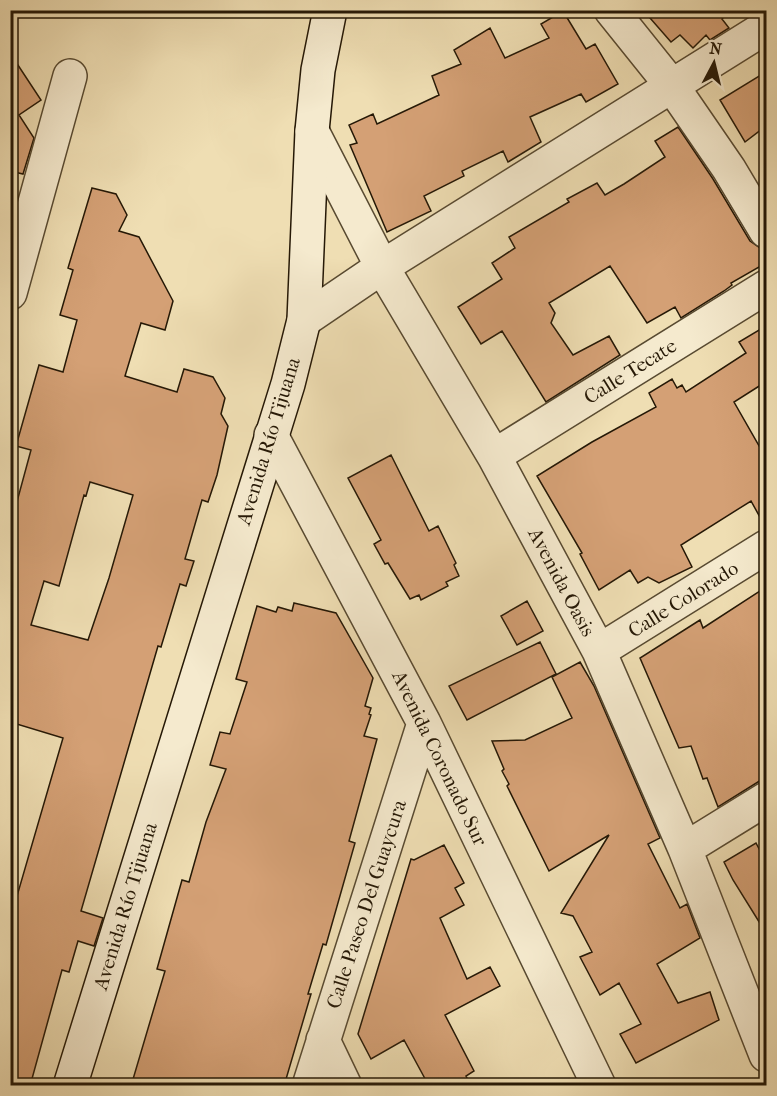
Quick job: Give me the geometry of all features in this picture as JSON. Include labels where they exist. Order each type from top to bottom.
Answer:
[{"type":"street","points":[[304,320],[312,130],[318,70],[330,10]]},
{"type":"street","points":[[611,10],[672,86],[729,169],[766,231]]},
{"type":"street","points":[[304,320],[381,267],[766,27]]},
{"type":"street","points":[[10,293],[70,76]]},
{"type":"street","name":"Avenida Oasis","points":[[312,130],[381,267],[494,456],[599,651],[686,849],[766,1054]]},
{"type":"street","name":"Calle Tecate","points":[[494,456],[766,286]]},
{"type":"street","name":"Avenida Río Tijuana","points":[[70,1086],[288,384],[304,320]]},
{"type":"street","name":"Avenida Coronado Sur","points":[[271,435],[424,723],[599,1086]]},
{"type":"street","name":"Calle Colorado","points":[[599,651],[766,547]]},
{"type":"street","name":"Calle Paseo Del Guaycura","points":[[309,1086],[424,723]]},
{"type":"street","points":[[686,849],[766,799]]},
{"type":"street","points":[[323,1040],[345,1086]]},
{"type":"building","points":[[643,10],[730,10],[722,19],[729,28],[710,40],[706,35],[693,48],[680,35],[671,42]]},
{"type":"building","points":[[563,11],[586,49],[595,44],[618,84],[586,102],[581,94],[530,117],[541,142],[508,162],[503,151],[462,171],[464,176],[424,196],[431,211],[387,232],[350,145],[357,143],[349,125],[373,114],[377,124],[439,95],[432,76],[461,64],[454,50],[490,28],[505,58],[549,38],[541,24]]},
{"type":"building","points":[[10,53],[41,100],[19,115],[34,138],[23,174],[10,171]]},
{"type":"building","points":[[766,72],[766,126],[745,142],[720,100]]},
{"type":"building","points":[[678,127],[713,179],[750,241],[760,248],[766,263],[731,283],[732,285],[724,291],[681,318],[675,307],[647,323],[610,266],[549,303],[555,313],[551,323],[573,355],[609,336],[620,355],[546,402],[502,331],[481,344],[458,307],[502,279],[492,263],[515,248],[509,237],[569,202],[567,199],[597,183],[605,195],[624,184],[665,157],[655,141]]},
{"type":"building","points":[[92,188],[116,194],[127,215],[119,231],[139,237],[173,301],[165,330],[141,323],[125,376],[177,392],[184,369],[213,377],[225,398],[221,414],[228,426],[217,475],[208,502],[202,500],[185,559],[194,561],[186,586],[180,584],[161,647],[158,646],[81,911],[103,918],[94,946],[78,941],[69,972],[62,970],[30,1086],[10,1086],[10,920],[63,738],[10,722],[10,507],[15,509],[31,450],[16,446],[39,365],[63,372],[77,320],[60,315],[73,270],[68,268]],"holes":[[[90,482],[133,495],[88,640],[31,625],[44,581],[59,586],[84,495],[86,496]]]},
{"type":"building","points":[[766,326],[766,387],[764,383],[734,402],[766,458],[766,528],[751,501],[681,545],[692,567],[659,583],[648,577],[638,583],[630,570],[599,590],[580,554],[582,553],[537,476],[592,442],[656,407],[649,393],[672,379],[677,388],[682,385],[686,392],[746,353],[739,342]]},
{"type":"building","points":[[391,455],[429,531],[438,526],[456,563],[454,565],[459,576],[446,582],[448,586],[421,600],[419,595],[410,599],[388,563],[385,564],[374,544],[381,540],[348,478]]},
{"type":"building","points":[[766,587],[766,777],[718,807],[707,778],[703,779],[691,746],[679,748],[640,658],[700,620],[703,628]]},
{"type":"building","points":[[527,601],[543,631],[517,645],[501,616]]},
{"type":"building","points":[[294,603],[336,613],[373,678],[365,706],[371,708],[369,714],[371,715],[364,736],[377,739],[349,841],[355,843],[326,945],[323,944],[308,994],[311,994],[284,1086],[131,1086],[165,971],[157,969],[182,880],[189,882],[206,822],[226,769],[210,765],[220,732],[230,734],[247,682],[236,679],[257,606],[276,612],[278,607],[292,611]]},
{"type":"building","points":[[540,642],[556,674],[467,720],[449,686]]},
{"type":"building","points":[[580,662],[594,686],[660,838],[648,844],[680,908],[687,904],[700,938],[657,964],[678,1003],[710,992],[719,1020],[636,1063],[620,1034],[641,1024],[619,983],[600,995],[580,957],[592,952],[573,916],[561,913],[609,835],[549,871],[507,786],[509,784],[502,771],[504,769],[492,741],[525,740],[572,718],[552,677]]},
{"type":"building","points":[[756,843],[766,862],[766,933],[724,862]]},
{"type":"building","points":[[444,845],[464,883],[455,888],[464,905],[440,918],[467,979],[490,967],[500,986],[445,1015],[474,1071],[466,1076],[471,1086],[429,1086],[404,1040],[371,1059],[358,1034],[411,859],[414,860]]}]
